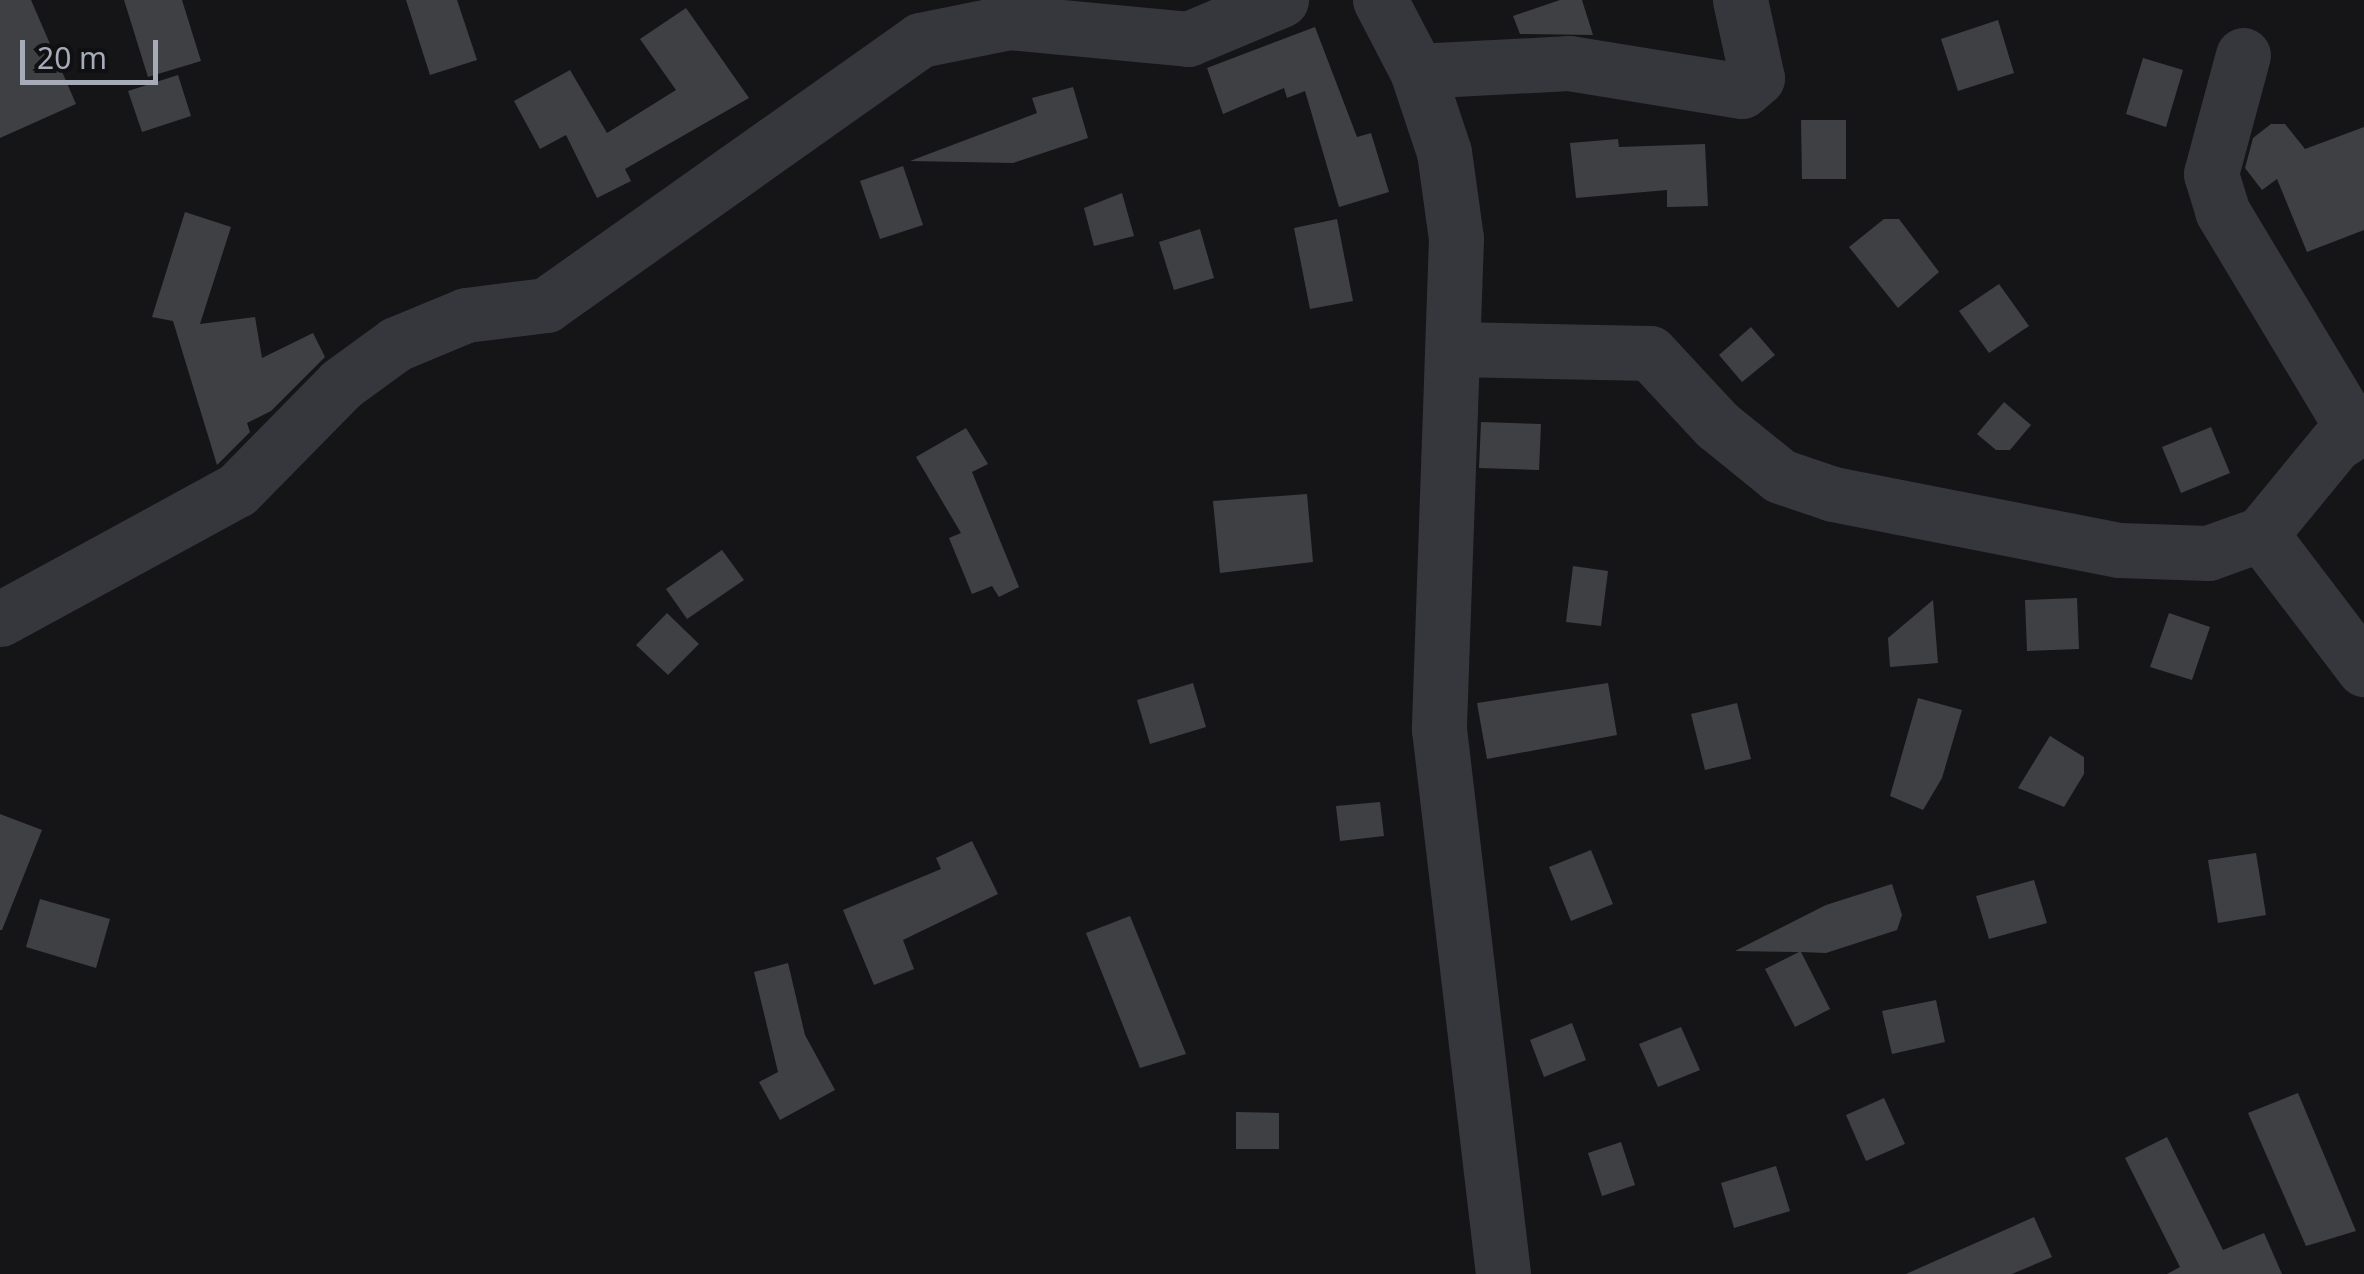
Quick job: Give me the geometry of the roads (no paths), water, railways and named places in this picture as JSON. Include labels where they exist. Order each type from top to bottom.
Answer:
[{"type":"street","points":[[0,619],[237,490],[341,384],[396,344],[466,315],[546,305],[920,40],[1009,22],[1188,38],[1281,0]]},
{"type":"street","points":[[1380,0],[1417,71],[1451,204],[1456,349],[1439,729],[1503,1274]]},
{"type":"street","points":[[1417,71],[1570,63],[1742,90],[1757,78],[1740,0]]},
{"type":"street","points":[[1456,349],[1650,352],[1717,426],[1780,476],[1832,494],[2119,550],[2208,552],[2261,534],[2358,427],[2222,211],[2211,174],[2243,54]]},
{"type":"street","points":[[2261,534],[2364,669]]}]
